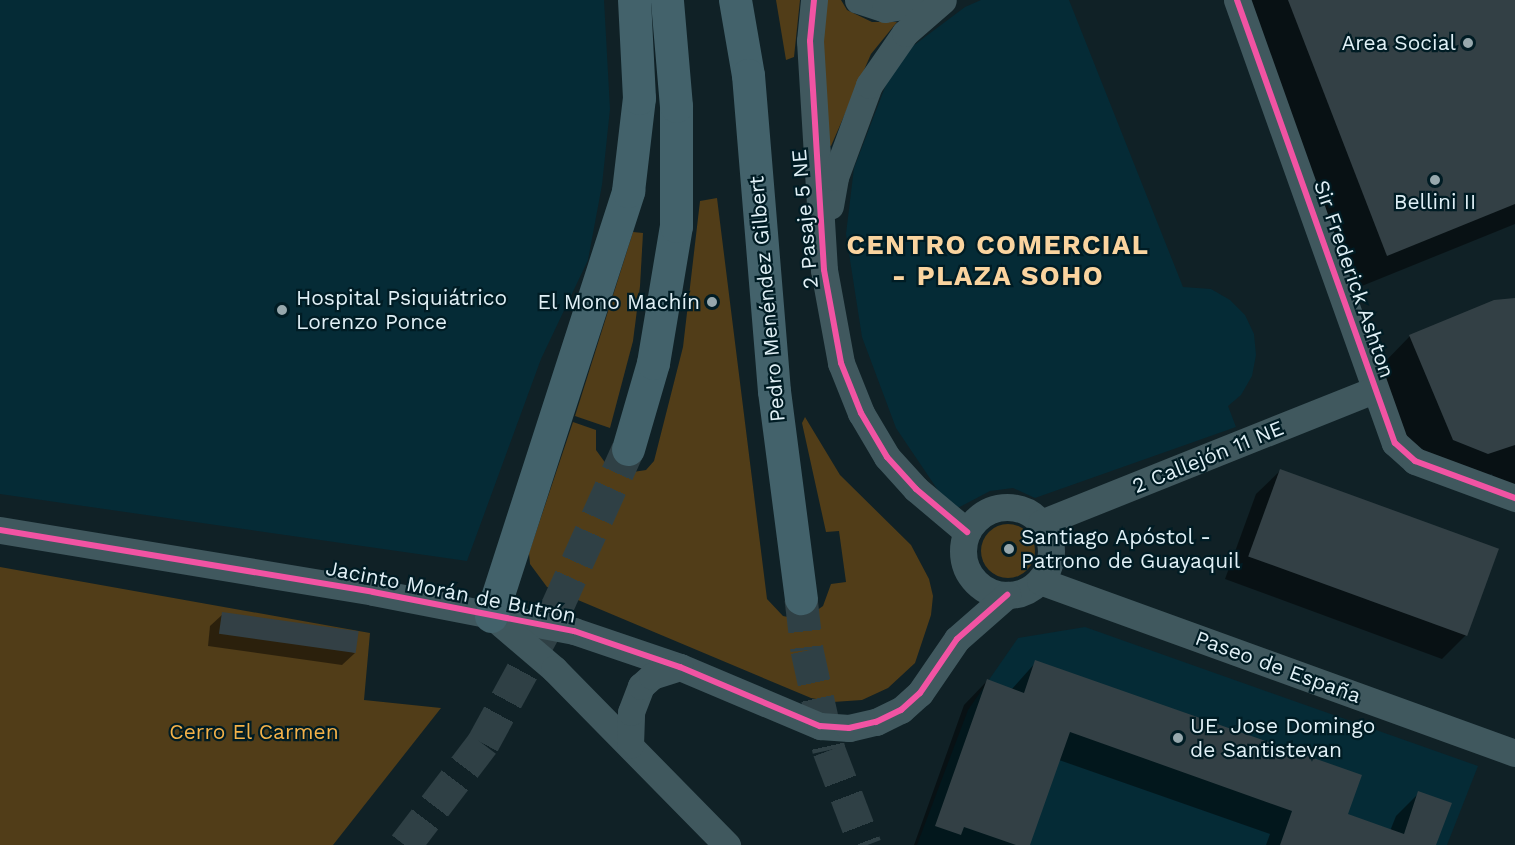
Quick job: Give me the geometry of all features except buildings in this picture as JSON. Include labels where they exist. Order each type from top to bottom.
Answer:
[{"type":"main road","points":[[491,616],[628,190],[639,98],[634,0]]},
{"type":"main road","points":[[628,449],[653,363],[676,226],[676,106],[667,0]]},
{"type":"main road","name":"Pedro Menéndez Gilbert","points":[[735,0],[748,75],[774,391],[801,598]]},
{"type":"street","name":"2 Pasaje 5 NE","points":[[814,0],[810,41],[824,270],[841,363],[861,413],[886,457],[916,489],[967,532]]},
{"type":"street","points":[[858,0],[885,9],[938,0]]},
{"type":"street","name":"2 Pasaje 5 NE","points":[[824,270],[835,177],[866,93],[886,55],[930,8],[943,0]]},
{"type":"street","name":"Sir Frederick Ashton","points":[[1237,0],[1351,312],[1374,390],[1395,443],[1414,461],[1515,498]]},
{"type":"street","name":"2 Callejón 11 NE","points":[[1041,523],[1374,390]]},
{"type":"street","points":[[1001,508],[1016,508],[1041,523],[1048,534],[1051,558],[1040,580],[1030,589],[1007,596],[992,593],[969,574],[963,546],[967,532],[988,512],[1001,508]]},
{"type":"street","name":"Jacinto Morán de Butrón","points":[[0,530],[574,631],[680,667],[820,726],[849,728],[876,722],[901,710],[920,693],[957,639],[1007,596]]},
{"type":"street","name":"Paseo de España","points":[[1040,580],[1515,753]]},
{"type":"street","name":"Jacinto Morán de Butrón","points":[[491,616],[554,669],[727,845]]},
{"type":"street","points":[[630,745],[631,712],[641,686],[652,676],[680,667]]},
{"type":"shaded area","name":"Hospital Psiquiátrico Lorenzo Ponce","points":[[0,0],[604,0],[610,109],[602,185],[588,260],[541,359],[467,561],[0,494]]},
{"type":"shaded area","name":"CENTRO COMERCIAL - PLAZA SOHO","points":[[981,0],[1069,0],[1183,287],[1211,289],[1230,300],[1245,315],[1254,334],[1256,355],[1252,376],[1241,395],[1228,406],[1236,427],[1035,498],[1013,488],[990,491],[952,511],[896,428],[862,337],[846,234],[854,168],[887,82],[905,52],[965,7]]},
{"type":"shaded area","name":"UE. Jose Domingo de Santistevan","points":[[1085,627],[1478,766],[1447,845],[917,845],[968,710],[1018,638]]},
{"type":"green space","points":[[776,0],[800,0],[794,57],[786,60]]},
{"type":"green space","points":[[827,0],[841,0],[847,10],[872,22],[897,22],[871,54],[831,146],[825,144],[820,61]]},
{"type":"green space","points":[[717,198],[767,599],[783,616],[803,620],[823,606],[831,584],[846,582],[839,531],[826,532],[802,423],[805,417],[840,475],[911,545],[929,579],[933,596],[931,615],[915,663],[888,688],[862,700],[833,702],[811,698],[547,587],[530,564],[529,553],[573,422],[596,430],[596,450],[609,468],[620,474],[646,470],[654,461],[683,347],[700,201]]},
{"type":"green space","points":[[633,232],[643,233],[640,286],[633,341],[610,428],[575,416]]},
{"type":"green space","points":[[1008,524],[1027,532],[1035,551],[1027,570],[1008,578],[989,570],[981,551],[989,532]]},
{"type":"green space","name":"Cerro El Carmen","points":[[0,567],[370,633],[364,700],[441,708],[333,845],[0,845]]},
{"type":"tunnel","points":[[405,845],[483,743],[557,607],[628,449]]},
{"type":"tunnel","points":[[801,598],[807,650],[829,750],[865,845]]},
{"type":"cycle path","points":[[814,0],[810,41],[824,270],[841,363],[861,413],[887,457],[916,489],[967,532]]},
{"type":"cycle path","points":[[1237,0],[1395,443],[1415,461],[1515,498]]},
{"type":"cycle path","points":[[0,530],[373,592],[574,631],[680,667],[820,726],[849,728],[876,722],[901,710],[920,693],[957,639],[1007,595]]},
{"type":"place","name":"Area Social","points":[[1468,43]]},
{"type":"place","name":"Bellini II","points":[[1435,180]]},
{"type":"place","name":"El Mono Machín","points":[[712,302]]},
{"type":"place","name":"Hospital Psiquiátrico Lorenzo Ponce","points":[[282,310]]},
{"type":"place","name":"Santiago Apóstol - Patrono de Guayaquil","points":[[1009,549]]},
{"type":"place","name":"UE. Jose Domingo de Santistevan","points":[[1178,738]]},
{"type":"district","name":"CENTRO COMERCIAL - PLAZA SOHO","points":[[998,260]]}]
